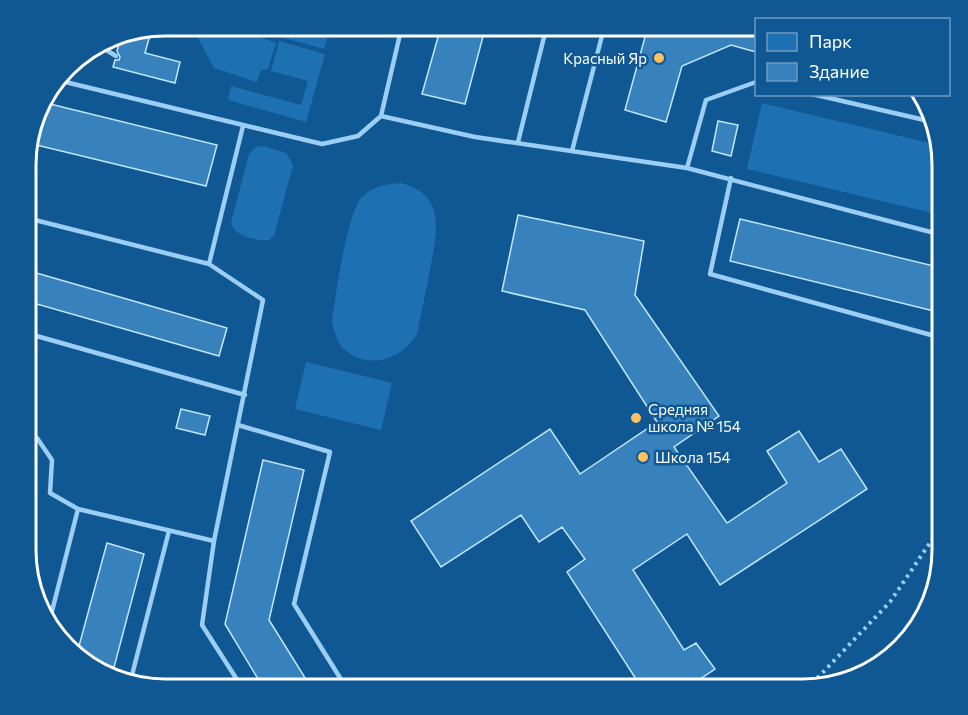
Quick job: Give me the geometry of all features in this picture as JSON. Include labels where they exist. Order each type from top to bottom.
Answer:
[{"type":"lane","points":[[66,82],[322,144],[358,136],[381,116],[400,36]]},
{"type":"lane","points":[[518,142],[544,36]]},
{"type":"lane","points":[[572,151],[602,36]]},
{"type":"lane","points":[[106,50],[116,56]]},
{"type":"lane","points":[[687,168],[706,100],[755,82]]},
{"type":"lane","points":[[821,96],[924,120]]},
{"type":"lane","points":[[381,116],[475,137],[687,168],[932,232]]},
{"type":"lane","points":[[209,264],[243,126]]},
{"type":"lane","points":[[731,178],[710,274],[932,335]]},
{"type":"lane","points":[[36,220],[209,264],[263,300],[214,541],[202,625],[237,679]]},
{"type":"lane","points":[[36,336],[245,395]]},
{"type":"lane","points":[[238,425],[330,452],[294,604],[341,679]]},
{"type":"lane","points":[[36,438],[52,460],[50,493],[78,509],[214,541]]},
{"type":"lane","points":[[52,612],[78,509]]},
{"type":"lane","points":[[132,675],[169,531]]},
{"type":"path","points":[[817,678],[890,603],[932,540]]},
{"type":"green space","points":[[197,36],[257,36],[276,43],[268,69],[261,70],[257,82],[214,68]]},
{"type":"green space","points":[[277,36],[328,36],[324,49]]},
{"type":"green space","points":[[279,41],[325,54],[306,122],[228,100],[231,86],[301,105],[308,81],[271,71]]},
{"type":"green space","points":[[762,103],[930,143],[932,213],[747,169]]},
{"type":"green space","points":[[263,146],[286,153],[293,165],[274,236],[269,240],[252,239],[242,235],[231,223],[249,154],[256,147]]},
{"type":"green space","points":[[401,183],[416,189],[426,197],[435,218],[435,243],[417,334],[411,343],[394,356],[374,361],[363,359],[353,356],[342,347],[332,323],[342,257],[351,220],[362,197],[375,188]]},
{"type":"green space","points":[[306,362],[392,383],[381,430],[295,409]]},
{"type":"building","points":[[438,36],[483,36],[465,104],[422,94]]},
{"type":"building","points":[[755,36],[755,52],[731,45],[682,66],[666,122],[625,110],[645,37]]},
{"type":"building","points":[[149,37],[145,53],[180,62],[175,83],[113,67],[115,60],[119,60],[120,57],[117,51],[119,45]]},
{"type":"building","points":[[51,104],[217,145],[206,186],[37,145],[49,108]]},
{"type":"building","points":[[718,121],[738,125],[731,156],[712,151]]},
{"type":"building","name":"Школа 154","points":[[518,215],[644,241],[635,295],[719,416],[674,447],[727,523],[787,483],[767,451],[799,431],[819,462],[841,449],[867,489],[720,585],[687,534],[633,570],[684,650],[696,643],[715,669],[700,679],[636,679],[567,572],[585,559],[562,527],[539,542],[521,515],[441,567],[411,521],[550,429],[580,474],[657,422],[585,310],[502,291]]},
{"type":"building","points":[[740,219],[932,266],[932,311],[730,261]]},
{"type":"building","points":[[36,273],[227,328],[219,356],[36,304]]},
{"type":"building","points":[[181,409],[210,416],[205,435],[176,428]]},
{"type":"building","points":[[263,460],[304,470],[269,620],[306,679],[258,679],[225,624]]},
{"type":"building","points":[[107,543],[144,554],[114,668],[93,657],[79,646]]},
{"type":"place","name":"Красный Яр","points":[[659,58]]},
{"type":"place","name":"Средняя школа № 154","points":[[636,418]]},
{"type":"place","name":"Школа 154","points":[[643,457]]}]
